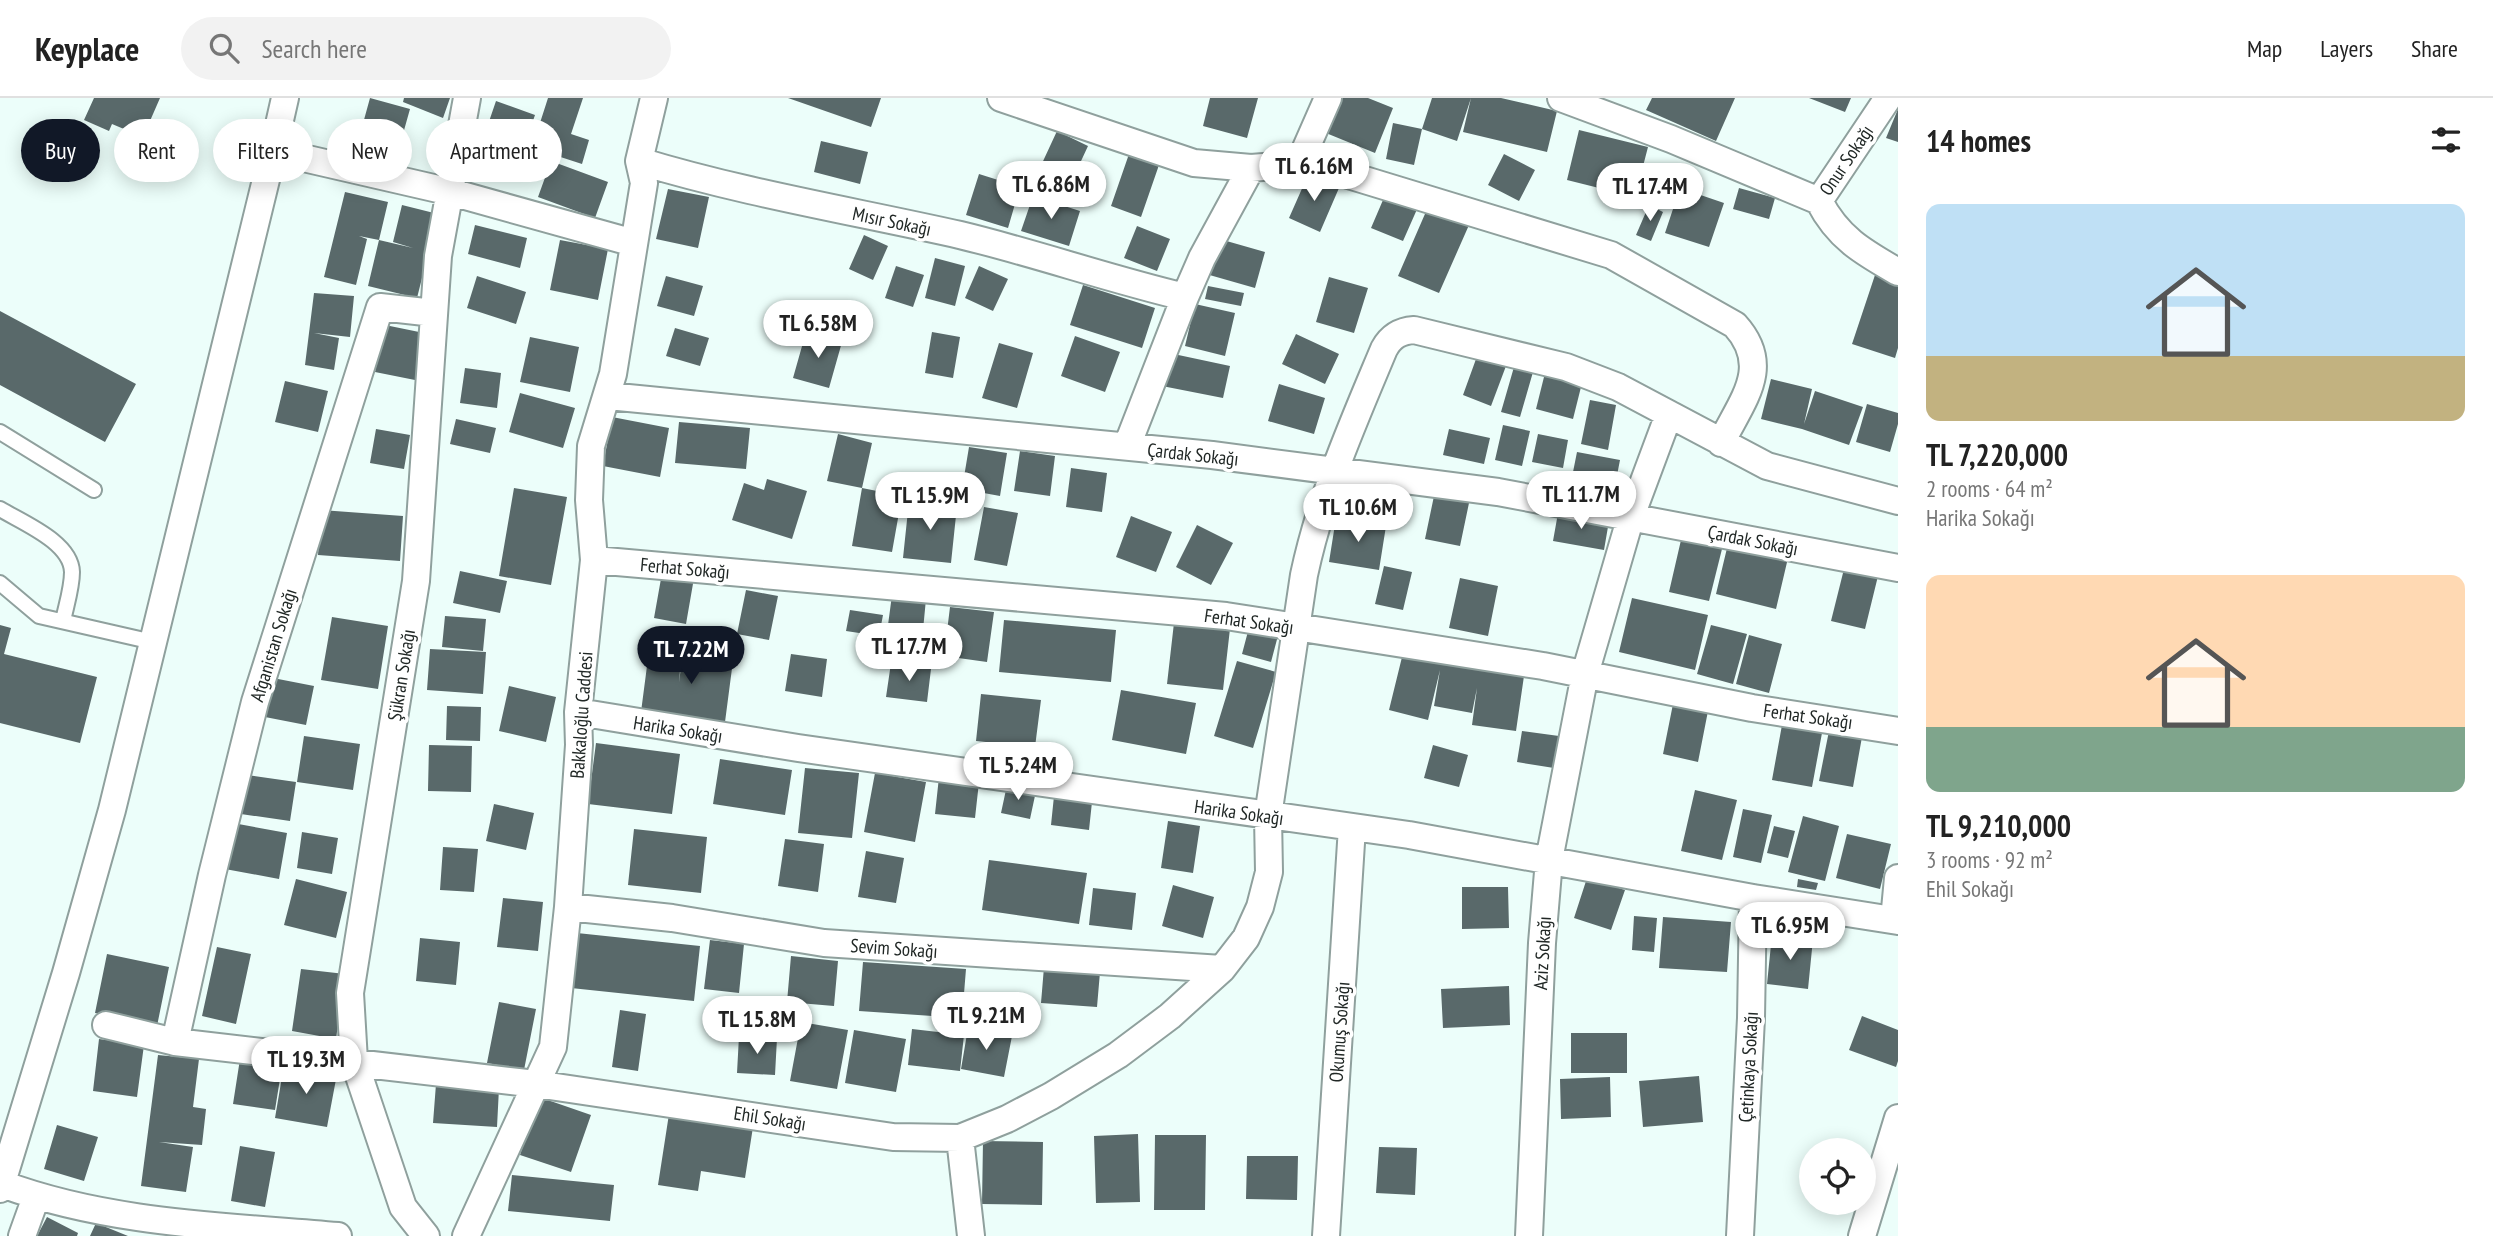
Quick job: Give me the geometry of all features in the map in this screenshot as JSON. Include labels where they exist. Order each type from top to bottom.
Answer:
[{"type":"street","points":[[280,119],[285,98]]},
{"type":"street","name":"Şükran Sokağı","points":[[426,1236],[403,1207],[354,1061],[350,993],[416,581],[438,256],[467,98]]},
{"type":"street","name":"Bakkaloğlu Caddesi","points":[[466,1236],[553,1047],[568,907],[579,746],[578,712],[594,560],[589,499],[591,446],[608,396],[643,183],[639,161],[654,98]]},
{"type":"street","points":[[1001,98],[1194,163],[1251,169],[1299,164],[1322,167],[1611,255],[1735,325],[1748,339],[1753,352],[1754,370],[1721,443]]},
{"type":"street","points":[[1299,164],[1328,98]]},
{"type":"street","name":"Onur Sokağı","points":[[1561,98],[1671,139],[1819,201],[1888,98]]},
{"type":"street","points":[[313,160],[451,192],[634,243]]},
{"type":"street","name":"Mısır Sokağı","points":[[639,161],[697,179],[963,236],[1129,284],[1185,297]]},
{"type":"street","points":[[1128,446],[1202,258],[1251,169]]},
{"type":"street","points":[[265,182],[112,810],[1,1186],[36,1197],[138,1218],[269,1233],[338,1236]]},
{"type":"street","points":[[1819,201],[1844,237],[1898,272]]},
{"type":"street","name":"Afganistan Sokağı","points":[[176,1042],[212,875],[255,702],[380,307],[434,313]]},
{"type":"street","name":"Ehil Sokağı","points":[[106,1025],[176,1042],[536,1084],[893,1137],[960,1138],[1007,1119],[1051,1096],[1118,1055],[1170,1016],[1222,970],[1246,939],[1261,907],[1269,872],[1268,816],[1312,536],[1333,470],[1384,349],[1393,337],[1414,330],[1566,367],[1618,387],[1669,414]]},
{"type":"street","name":"Çardak Sokağı","points":[[608,396],[1128,446],[1333,470],[1498,492],[1898,568]]},
{"type":"street","points":[[1669,414],[1767,466],[1898,501]]},
{"type":"street","name":"Aziz Sokağı","points":[[1529,1236],[1542,943],[1549,860],[1585,674],[1630,516],[1669,414]]},
{"type":"street","name":"Ferhat Sokağı","points":[[594,560],[1226,616],[1585,674],[1752,708],[1898,731]]},
{"type":"street","name":"Harika Sokağı","points":[[578,712],[798,748],[1352,827],[1896,921]]},
{"type":"street","name":"Okumuş Sokağı","points":[[1326,1236],[1352,827]]},
{"type":"street","points":[[1896,921],[1898,878]]},
{"type":"street","name":"Çetinkaya Sokağı","points":[[1740,1236],[1751,1018],[1753,898]]},
{"type":"street","name":"Sevim Sokağı","points":[[568,907],[672,918],[824,943],[1222,970]]},
{"type":"street","points":[[1862,1236],[1898,1118]]},
{"type":"street","points":[[960,1138],[971,1236]]},
{"type":"street","points":[[22,1236],[36,1197]]},
{"type":"lane","points":[[0,432],[94,490]]},
{"type":"lane","points":[[0,509],[56,543],[67,554],[72,570],[63,621]]},
{"type":"lane","points":[[0,583],[39,616],[153,642]]},
{"type":"building","points":[[94,98],[160,98],[151,119],[114,119],[114,125],[109,131],[100,127],[100,119],[84,119]]},
{"type":"building","points":[[370,98],[410,109],[407,119],[364,119]]},
{"type":"building","points":[[404,98],[450,98],[443,118],[403,102]]},
{"type":"building","points":[[548,98],[583,98],[571,134],[589,140],[582,164],[562,157],[562,119],[541,119]]},
{"type":"building","points":[[788,98],[881,98],[871,127]]},
{"type":"building","points":[[1210,98],[1258,98],[1247,138],[1203,126]]},
{"type":"building","points":[[1335,98],[1368,98],[1393,108],[1375,153],[1321,131]]},
{"type":"building","points":[[1432,98],[1471,98],[1457,141],[1422,129]]},
{"type":"building","points":[[1471,98],[1501,98],[1557,111],[1547,152],[1463,132]]},
{"type":"building","points":[[1652,98],[1735,98],[1716,141],[1646,110]]},
{"type":"building","points":[[1809,98],[1851,98],[1845,112]]},
{"type":"building","points":[[496,101],[535,115],[534,119],[490,119]]},
{"type":"building","points":[[1898,109],[1898,142],[1886,138]]},
{"type":"building","points":[[1393,123],[1422,129],[1414,165],[1386,159]]},
{"type":"building","points":[[1579,130],[1648,147],[1635,197],[1567,180]]},
{"type":"building","points":[[1057,131],[1088,146],[1069,187],[1038,172]]},
{"type":"building","points":[[821,141],[868,152],[860,184],[814,172]]},
{"type":"building","points":[[1129,154],[1159,165],[1141,217],[1111,206]]},
{"type":"building","points":[[1504,154],[1535,170],[1519,201],[1488,185]]},
{"type":"building","points":[[562,165],[608,182],[595,218],[538,197],[543,182],[562,182]]},
{"type":"building","points":[[979,174],[1020,187],[1008,228],[966,215]]},
{"type":"building","points":[[1308,175],[1339,188],[1320,232],[1289,218]]},
{"type":"building","points":[[1680,188],[1724,203],[1709,247],[1665,233]]},
{"type":"building","points":[[1739,188],[1775,198],[1769,219],[1733,209]]},
{"type":"building","points":[[668,189],[709,197],[698,248],[656,239]]},
{"type":"building","points":[[345,192],[388,202],[379,240],[359,236],[367,239],[356,285],[324,277]]},
{"type":"building","points":[[1386,193],[1418,207],[1403,241],[1371,228]]},
{"type":"building","points":[[1033,196],[1080,211],[1069,246],[1021,231]]},
{"type":"building","points":[[402,205],[438,214],[417,298],[368,286],[379,240],[413,248],[393,242]]},
{"type":"building","points":[[1649,205],[1663,212],[1651,241],[1636,235]]},
{"type":"building","points":[[1428,207],[1469,225],[1439,293],[1398,276]]},
{"type":"building","points":[[475,225],[527,238],[520,268],[468,254]]},
{"type":"building","points":[[1137,226],[1170,239],[1157,271],[1124,258]]},
{"type":"building","points":[[864,235],[888,246],[873,280],[849,269]]},
{"type":"building","points":[[1216,238],[1265,252],[1255,288],[1206,274]]},
{"type":"building","points":[[560,240],[608,249],[598,300],[550,290]]},
{"type":"building","points":[[935,258],[965,266],[955,306],[925,298]]},
{"type":"building","points":[[896,266],[924,275],[913,307],[885,298]]},
{"type":"building","points":[[979,266],[1008,279],[993,311],[965,298]]},
{"type":"building","points":[[1875,275],[1898,283],[1898,348],[1895,358],[1852,344]]},
{"type":"building","points":[[477,276],[526,292],[516,324],[467,308]]},
{"type":"building","points":[[666,276],[703,286],[694,316],[657,306]]},
{"type":"building","points":[[1329,277],[1368,288],[1354,333],[1316,322]]},
{"type":"building","points":[[1083,285],[1155,308],[1142,348],[1070,325]]},
{"type":"building","points":[[1208,286],[1244,293],[1241,306],[1205,299]]},
{"type":"building","points":[[314,293],[354,296],[350,337],[314,333],[339,338],[334,370],[305,365]]},
{"type":"building","points":[[1195,304],[1235,313],[1225,356],[1185,346]]},
{"type":"building","points":[[0,311],[136,384],[105,442],[0,385]]},
{"type":"building","points":[[385,325],[424,333],[415,380],[375,372]]},
{"type":"building","points":[[675,328],[709,338],[700,366],[666,356]]},
{"type":"building","points":[[806,332],[842,342],[829,388],[793,378]]},
{"type":"building","points":[[932,332],[960,337],[953,378],[925,373]]},
{"type":"building","points":[[1296,334],[1339,354],[1325,384],[1282,364]]},
{"type":"building","points":[[1075,336],[1120,352],[1105,392],[1061,376]]},
{"type":"building","points":[[530,337],[579,347],[570,392],[520,382]]},
{"type":"building","points":[[999,343],[1033,353],[1017,408],[982,398]]},
{"type":"building","points":[[1480,348],[1509,358],[1491,406],[1463,395]]},
{"type":"building","points":[[1169,353],[1230,366],[1223,398],[1162,386]]},
{"type":"building","points":[[1547,365],[1584,375],[1573,419],[1536,409]]},
{"type":"building","points":[[1514,367],[1533,372],[1520,417],[1501,412]]},
{"type":"building","points":[[465,368],[501,373],[497,408],[460,403]]},
{"type":"building","points":[[1771,379],[1812,389],[1804,424],[1815,391],[1863,407],[1849,445],[1761,419]]},
{"type":"building","points":[[285,381],[328,391],[318,432],[275,422]]},
{"type":"building","points":[[1279,384],[1325,398],[1314,434],[1268,421]]},
{"type":"building","points":[[520,393],[575,408],[563,448],[509,432]]},
{"type":"building","points":[[1590,400],[1616,405],[1608,450],[1581,444]]},
{"type":"building","points":[[1867,404],[1898,413],[1898,424],[1890,452],[1856,442]]},
{"type":"building","points":[[612,417],[669,428],[660,477],[603,466]]},
{"type":"building","points":[[456,419],[496,428],[490,453],[450,444]]},
{"type":"building","points":[[679,422],[750,428],[746,469],[675,463]]},
{"type":"building","points":[[1503,425],[1530,431],[1522,466],[1495,460]]},
{"type":"building","points":[[376,429],[410,435],[404,469],[370,463]]},
{"type":"building","points":[[1449,429],[1490,438],[1484,464],[1443,455]]},
{"type":"building","points":[[838,434],[872,443],[862,488],[827,481]]},
{"type":"building","points":[[1538,434],[1568,440],[1563,468],[1532,462]]},
{"type":"building","points":[[969,447],[1007,453],[1000,496],[962,489]]},
{"type":"building","points":[[1020,451],[1055,456],[1050,496],[1014,491]]},
{"type":"building","points":[[1577,452],[1620,460],[1612,501],[1569,492]]},
{"type":"building","points":[[1071,468],[1107,473],[1102,512],[1066,507]]},
{"type":"building","points":[[767,479],[807,491],[792,539],[732,520],[744,483],[764,490]]},
{"type":"building","points":[[514,488],[567,497],[551,585],[499,576]]},
{"type":"building","points":[[862,488],[902,496],[892,552],[852,546]]},
{"type":"building","points":[[1434,496],[1469,503],[1460,546],[1425,539]]},
{"type":"building","points":[[909,501],[957,506],[951,563],[903,558]]},
{"type":"building","points":[[984,507],[1018,513],[1007,566],[974,560]]},
{"type":"building","points":[[321,510],[403,516],[400,561],[318,555]]},
{"type":"building","points":[[1558,513],[1609,521],[1604,550],[1553,541]]},
{"type":"building","points":[[1131,516],[1172,532],[1156,572],[1116,557]]},
{"type":"building","points":[[1336,518],[1386,526],[1379,570],[1329,562]]},
{"type":"building","points":[[1197,525],[1233,543],[1211,585],[1176,567]]},
{"type":"building","points":[[1681,540],[1722,549],[1709,601],[1669,592]]},
{"type":"building","points":[[1728,544],[1788,558],[1776,609],[1716,594]]},
{"type":"building","points":[[1384,566],[1412,572],[1403,610],[1375,604]]},
{"type":"building","points":[[1844,569],[1878,576],[1865,629],[1831,621]]},
{"type":"building","points":[[460,571],[507,581],[500,613],[453,603]]},
{"type":"building","points":[[662,573],[694,578],[686,624],[654,618]]},
{"type":"building","points":[[1460,578],[1498,586],[1488,636],[1449,628]]},
{"type":"building","points":[[746,590],[778,596],[769,640],[737,634]]},
{"type":"building","points":[[892,595],[926,599],[923,630],[888,625]]},
{"type":"building","points":[[1632,598],[1708,615],[1695,670],[1619,652]]},
{"type":"building","points":[[950,607],[994,612],[987,662],[944,656]]},
{"type":"building","points":[[850,610],[883,615],[879,636],[846,631]]},
{"type":"building","points":[[1175,614],[1231,620],[1223,690],[1167,684]]},
{"type":"building","points":[[445,616],[486,619],[483,651],[442,647]]},
{"type":"building","points":[[332,617],[388,626],[378,689],[321,680]]},
{"type":"building","points":[[1004,620],[1116,630],[1111,682],[999,672]]},
{"type":"building","points":[[1251,620],[1280,628],[1271,662],[1242,654]]},
{"type":"building","points":[[0,625],[11,628],[4,654],[97,677],[80,743],[0,723]]},
{"type":"building","points":[[1711,625],[1747,634],[1733,684],[1697,674]]},
{"type":"building","points":[[1749,635],[1782,644],[1769,693],[1736,684]]},
{"type":"building","points":[[684,646],[734,653],[725,722],[641,712],[647,666],[680,670],[679,682]]},
{"type":"building","points":[[430,649],[486,652],[483,694],[427,690]]},
{"type":"building","points":[[1403,653],[1442,663],[1524,676],[1516,731],[1472,725],[1477,688],[1472,713],[1434,706],[1440,670],[1428,720],[1389,710]]},
{"type":"building","points":[[791,654],[827,659],[822,697],[785,691]]},
{"type":"building","points":[[1237,661],[1276,672],[1253,748],[1214,736]]},
{"type":"building","points":[[891,663],[931,669],[927,702],[886,697]]},
{"type":"building","points":[[273,678],[314,686],[306,725],[265,717]]},
{"type":"building","points":[[509,686],[556,697],[546,742],[499,731]]},
{"type":"building","points":[[1121,690],[1196,703],[1186,754],[1112,740]]},
{"type":"building","points":[[981,694],[1041,700],[1035,747],[976,741]]},
{"type":"building","points":[[1673,704],[1708,711],[1698,762],[1663,754]]},
{"type":"building","points":[[447,706],[481,707],[480,741],[446,740]]},
{"type":"building","points":[[1782,725],[1822,733],[1812,787],[1772,780]]},
{"type":"building","points":[[1522,731],[1559,736],[1554,768],[1517,762]]},
{"type":"building","points":[[1829,731],[1862,737],[1853,787],[1819,781]]},
{"type":"building","points":[[304,736],[360,744],[353,790],[297,782]]},
{"type":"building","points":[[596,743],[680,754],[672,814],[588,804]]},
{"type":"building","points":[[429,745],[472,746],[471,792],[428,791]]},
{"type":"building","points":[[1433,745],[1468,755],[1459,787],[1424,778]]},
{"type":"building","points":[[720,759],[792,770],[785,815],[713,804]]},
{"type":"building","points":[[805,768],[859,773],[852,838],[798,833]]},
{"type":"building","points":[[875,773],[926,782],[915,842],[864,832]]},
{"type":"building","points":[[240,774],[296,782],[290,821],[234,813]]},
{"type":"building","points":[[939,777],[979,782],[975,818],[935,814]]},
{"type":"building","points":[[1007,785],[1036,791],[1030,819],[1001,813]]},
{"type":"building","points":[[1695,790],[1737,800],[1722,860],[1681,851]]},
{"type":"building","points":[[1054,796],[1092,802],[1089,830],[1051,825]]},
{"type":"building","points":[[494,804],[534,813],[526,850],[486,841]]},
{"type":"building","points":[[1743,809],[1772,815],[1761,863],[1733,857]]},
{"type":"building","points":[[1803,816],[1839,826],[1825,881],[1788,872]]},
{"type":"building","points":[[1168,821],[1200,826],[1193,873],[1161,868]]},
{"type":"building","points":[[233,823],[287,833],[279,879],[225,869]]},
{"type":"building","points":[[1774,826],[1795,831],[1788,858],[1767,853]]},
{"type":"building","points":[[634,829],[707,837],[701,893],[628,885]]},
{"type":"building","points":[[302,832],[338,838],[332,874],[297,868]]},
{"type":"building","points":[[1847,834],[1891,844],[1880,889],[1836,878]]},
{"type":"building","points":[[785,839],[824,844],[818,892],[778,886]]},
{"type":"building","points":[[443,847],[478,849],[474,892],[440,890]]},
{"type":"building","points":[[866,851],[904,858],[896,903],[858,897]]},
{"type":"building","points":[[989,860],[1087,873],[1079,924],[982,910]]},
{"type":"building","points":[[1587,878],[1625,890],[1611,930],[1574,918]]},
{"type":"building","points":[[296,879],[347,892],[336,938],[284,925]]},
{"type":"building","points":[[1798,879],[1818,883],[1816,890],[1797,887]]},
{"type":"building","points":[[1173,885],[1214,897],[1203,938],[1162,926]]},
{"type":"building","points":[[1462,887],[1508,887],[1509,928],[1462,929]]},
{"type":"building","points":[[1093,888],[1136,893],[1132,930],[1089,925]]},
{"type":"building","points":[[503,898],[543,902],[538,951],[497,947]]},
{"type":"building","points":[[1634,916],[1657,918],[1654,952],[1632,950]]},
{"type":"building","points":[[1663,917],[1731,922],[1727,972],[1659,968]]},
{"type":"building","points":[[577,933],[700,946],[694,1001],[571,988]]},
{"type":"building","points":[[1772,935],[1813,939],[1808,989],[1767,984]]},
{"type":"building","points":[[420,938],[460,942],[456,985],[416,981]]},
{"type":"building","points":[[710,940],[744,944],[739,993],[704,989]]},
{"type":"building","points":[[217,947],[251,954],[236,1024],[202,1016]]},
{"type":"building","points":[[107,954],[169,967],[157,1026],[95,1013]]},
{"type":"building","points":[[791,956],[838,961],[834,1006],[787,1002]]},
{"type":"building","points":[[863,962],[966,969],[962,1018],[859,1011]]},
{"type":"building","points":[[1044,967],[1100,972],[1097,1007],[1041,1003]]},
{"type":"building","points":[[301,969],[345,974],[336,1039],[292,1031]]},
{"type":"building","points":[[1509,986],[1510,1025],[1443,1028],[1441,989]]},
{"type":"building","points":[[499,1002],[536,1009],[524,1070],[487,1063]]},
{"type":"building","points":[[620,1010],[646,1014],[638,1071],[612,1067]]},
{"type":"building","points":[[1862,1016],[1898,1030],[1896,1067],[1849,1050]]},
{"type":"building","points":[[801,1022],[848,1030],[837,1089],[790,1081]]},
{"type":"building","points":[[968,1028],[1012,1036],[1004,1077],[961,1069]]},
{"type":"building","points":[[912,1029],[964,1035],[960,1071],[908,1065]]},
{"type":"building","points":[[854,1030],[906,1039],[896,1092],[845,1083]]},
{"type":"building","points":[[1571,1033],[1627,1033],[1627,1073],[1571,1073]]},
{"type":"building","points":[[739,1036],[777,1038],[775,1075],[737,1073]]},
{"type":"building","points":[[99,1039],[144,1045],[137,1097],[93,1091]]},
{"type":"building","points":[[158,1055],[199,1059],[193,1107],[206,1109],[202,1145],[159,1142],[193,1147],[186,1192],[141,1186]]},
{"type":"building","points":[[240,1059],[282,1066],[275,1110],[233,1104]]},
{"type":"building","points":[[284,1065],[337,1074],[327,1127],[275,1118]]},
{"type":"building","points":[[1699,1076],[1703,1122],[1643,1127],[1639,1081]]},
{"type":"building","points":[[1610,1077],[1611,1117],[1561,1119],[1560,1079]]},
{"type":"building","points":[[436,1084],[499,1088],[497,1127],[433,1123]]},
{"type":"building","points":[[539,1097],[591,1115],[571,1172],[520,1155]]},
{"type":"building","points":[[669,1114],[753,1127],[745,1178],[701,1171],[698,1191],[658,1185]]},
{"type":"building","points":[[57,1125],[98,1137],[84,1181],[44,1169]]},
{"type":"building","points":[[1138,1134],[1140,1202],[1096,1203],[1094,1136]]},
{"type":"building","points":[[1155,1135],[1206,1135],[1205,1210],[1154,1210]]},
{"type":"building","points":[[983,1141],[1043,1142],[1042,1205],[982,1204]]},
{"type":"building","points":[[240,1146],[275,1152],[265,1207],[231,1201]]},
{"type":"building","points":[[1379,1147],[1417,1148],[1415,1195],[1376,1193]]},
{"type":"building","points":[[1247,1156],[1298,1156],[1297,1200],[1246,1199]]},
{"type":"building","points":[[512,1175],[614,1185],[610,1221],[508,1211]]},
{"type":"building","points":[[47,1217],[78,1233],[77,1236],[37,1236]]},
{"type":"building","points":[[96,1223],[128,1236],[90,1236]]}]
